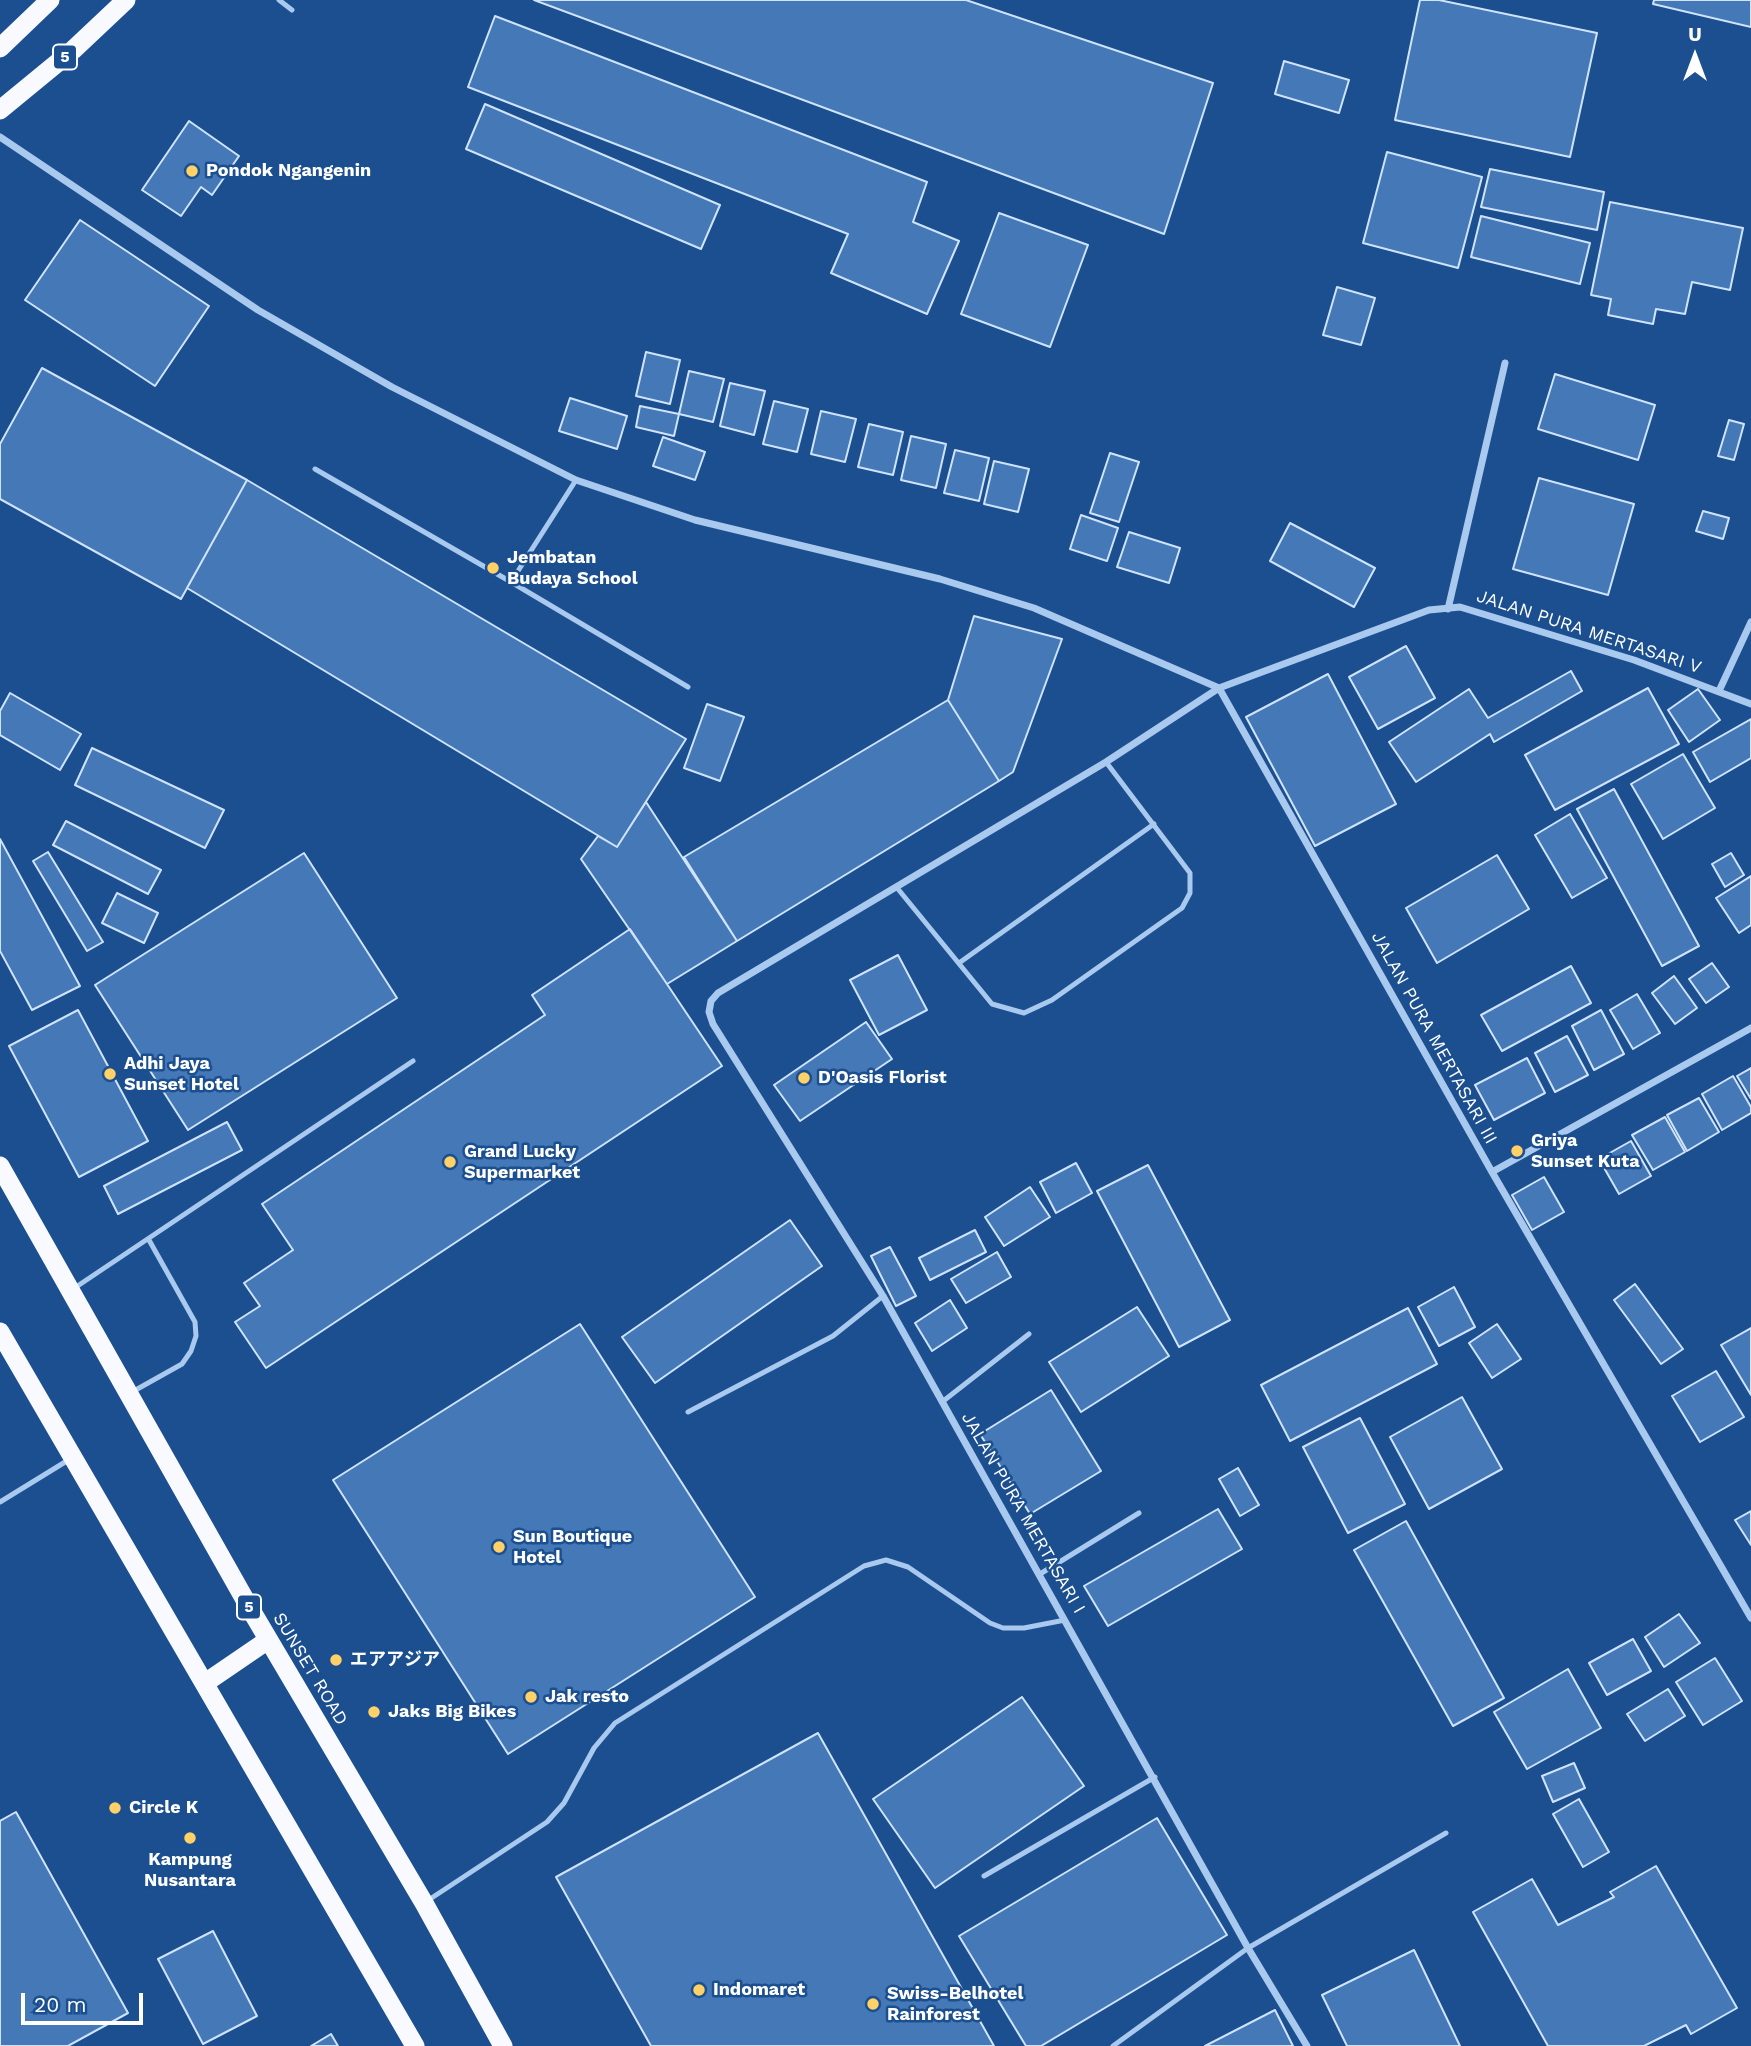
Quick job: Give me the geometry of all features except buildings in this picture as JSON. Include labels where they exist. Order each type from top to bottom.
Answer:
[{"type":"highway","points":[[0,48],[50,0]]},
{"type":"highway","name":"5","points":[[0,110],[74,50],[126,0]]},
{"type":"highway","name":"SUNSET ROAD","points":[[0,1166],[268,1640],[424,1903],[503,2046]]},
{"type":"highway","points":[[0,1332],[415,2046]]},
{"type":"highway","points":[[205,1683],[268,1640]]},
{"type":"street","points":[[0,137],[258,310],[392,387],[576,480],[695,520],[940,579],[1034,608],[1219,688]]},
{"type":"street","points":[[1448,609],[1505,363]]},
{"type":"street","name":"JALAN PURA MERTASARI V","points":[[711,1001],[1106,762],[1219,688],[1429,610],[1460,607],[1634,660],[1751,704]]},
{"type":"street","points":[[1719,691],[1751,622]]},
{"type":"street","name":"JALAN PURA MERTASARI III","points":[[1219,688],[1492,1172],[1751,1618]]},
{"type":"street","name":"JALAN PURA MERTASARI I","points":[[711,1001],[709,1012],[713,1024],[883,1296],[1155,1777],[1248,1948],[1307,2046]]},
{"type":"street","points":[[1492,1172],[1751,1028]]},
{"type":"lane","points":[[279,0],[292,10]]},
{"type":"lane","points":[[314,469],[688,687]]},
{"type":"lane","points":[[511,582],[576,480]]},
{"type":"lane","points":[[898,889],[992,1004],[1007,1011],[1024,1013],[1052,1000],[1182,908],[1190,893],[1190,873],[1106,762]]},
{"type":"lane","points":[[959,964],[1154,824]]},
{"type":"lane","points":[[70,1291],[149,1241],[413,1062]]},
{"type":"lane","points":[[128,1394],[182,1364],[191,1352],[196,1336],[195,1322],[149,1241]]},
{"type":"lane","points":[[688,1412],[833,1336],[883,1296]]},
{"type":"lane","points":[[942,1402],[1029,1334]]},
{"type":"lane","points":[[0,1502],[73,1458]]},
{"type":"lane","points":[[1040,1574],[1139,1513]]},
{"type":"lane","points":[[424,1903],[547,1822],[564,1803],[594,1748],[615,1723],[864,1566],[886,1560],[908,1567],[990,1623],[1003,1628],[1024,1629],[1066,1620]]},
{"type":"lane","points":[[984,1875],[1155,1777]]},
{"type":"lane","points":[[1114,2046],[1248,1948],[1446,1833]]},
{"type":"place","name":"Pondok Ngangenin","points":[[192,171]]},
{"type":"place","name":"Jembatan Budaya School","points":[[493,568]]},
{"type":"place","name":"Adhi Jaya Sunset Hotel","points":[[110,1074]]},
{"type":"place","name":"D'Oasis Florist","points":[[804,1078]]},
{"type":"place","name":"Griya Sunset Kuta","points":[[1517,1151]]},
{"type":"place","name":"Grand Lucky Supermarket","points":[[450,1162]]},
{"type":"place","name":"Sun Boutique Hotel","points":[[499,1547]]},
{"type":"place","name":"エアアジア","points":[[336,1660]]},
{"type":"place","name":"Jak resto","points":[[531,1697]]},
{"type":"place","name":"Jaks Big Bikes","points":[[374,1712]]},
{"type":"place","name":"Circle K","points":[[115,1808]]},
{"type":"place","name":"Kampung Nusantara","points":[[190,1838]]},
{"type":"place","name":"Indomaret","points":[[699,1990]]},
{"type":"place","name":"Swiss-Belhotel Rainforest","points":[[873,2004]]}]
